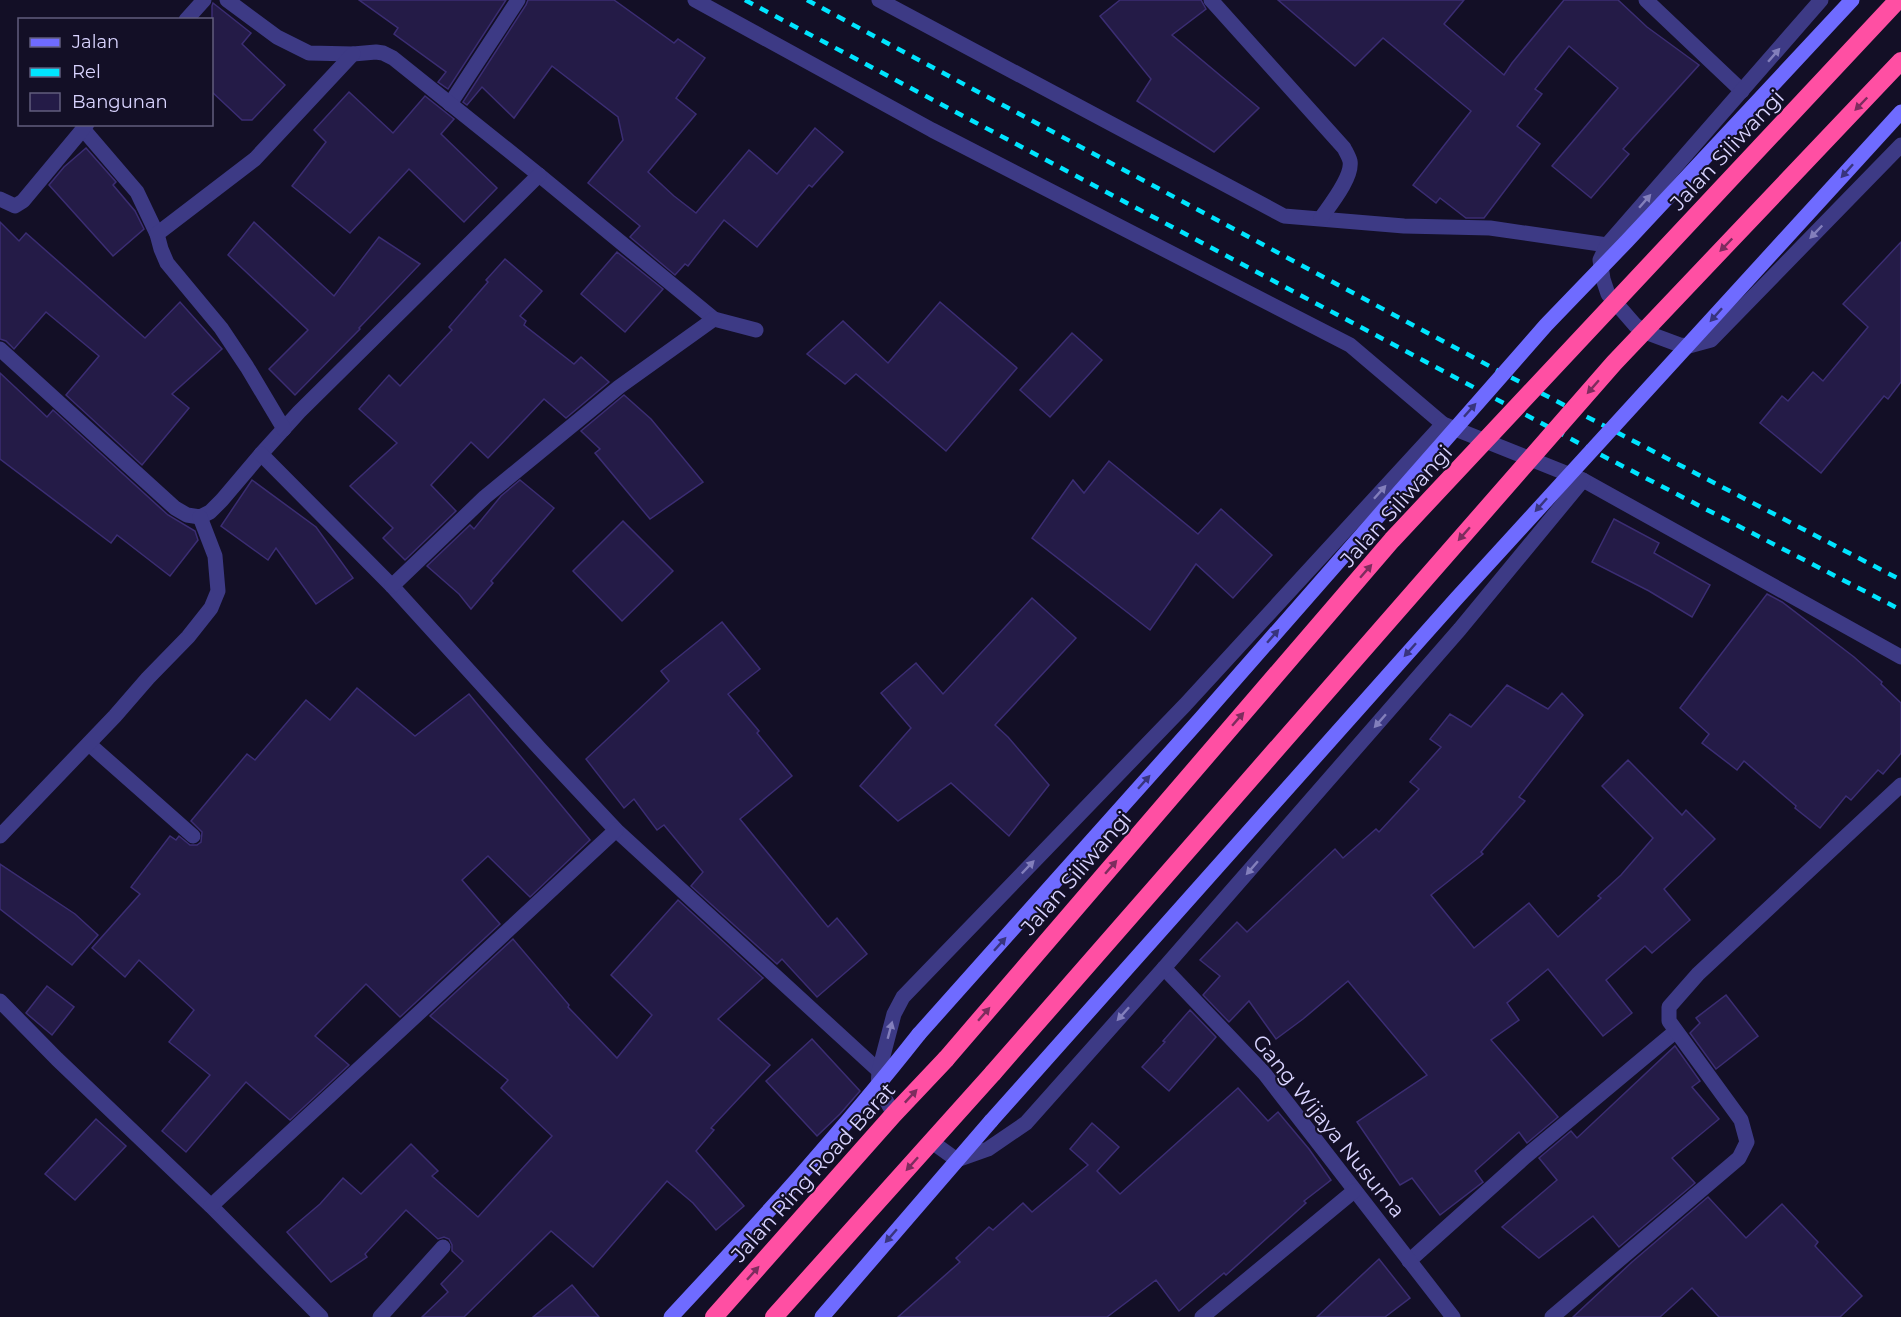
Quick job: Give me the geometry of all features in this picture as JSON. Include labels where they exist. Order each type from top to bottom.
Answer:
[{"type":"highway","name":"Jalan Siliwangi","points":[[946,1059],[1392,540],[1898,0]]},
{"type":"highway","points":[[774,1317],[993,1073],[1614,363],[1901,61]]},
{"type":"highway","name":"Jalan Ring Road Barat","points":[[714,1317],[894,1114],[946,1059]]},
{"type":"street","points":[[188,18],[204,0]]},
{"type":"street","points":[[228,0],[277,37],[309,53],[383,53],[393,58],[714,319],[756,330]]},
{"type":"street","points":[[450,104],[518,0]]},
{"type":"street","points":[[695,0],[933,130],[1350,345],[1443,424],[1583,480],[1901,657]]},
{"type":"street","points":[[879,0],[1284,216],[1404,226],[1490,228],[1607,245]]},
{"type":"street","points":[[1211,0],[1344,148],[1351,162],[1349,173],[1338,195],[1321,218]]},
{"type":"street","points":[[1646,0],[1743,91]]},
{"type":"street","points":[[1821,0],[1607,245],[1600,260],[1608,294],[1635,325],[1645,332],[1680,345],[1689,346],[1712,340],[1901,145]]},
{"type":"street","points":[[671,1317],[763,1218],[878,1079],[1202,717],[1546,326],[1852,0]]},
{"type":"street","points":[[157,234],[255,159],[353,54]]},
{"type":"street","points":[[822,1317],[991,1121],[1456,598],[1901,112]]},
{"type":"street","points":[[0,199],[15,206],[23,201],[85,127],[137,192],[157,234],[167,263],[220,328],[247,367],[284,429]]},
{"type":"street","points":[[0,349],[175,508],[187,515],[200,517],[210,512],[222,500],[284,429],[539,175]]},
{"type":"street","points":[[392,586],[485,497],[619,387],[714,319]]},
{"type":"street","points":[[878,1079],[894,1014],[903,997],[1185,705],[1443,424]]},
{"type":"street","points":[[261,454],[392,586],[616,830],[878,1079],[894,1114]]},
{"type":"street","points":[[957,1160],[988,1149],[1026,1123],[1460,629],[1583,480]]},
{"type":"street","points":[[0,836],[89,744],[188,637],[211,608],[219,591],[215,556],[200,517]]},
{"type":"street","points":[[89,744],[193,836]]},
{"type":"street","points":[[1552,1317],[1740,1158],[1747,1142],[1742,1119],[1676,1032],[1669,1021],[1669,1007],[1698,974],[1901,785]]},
{"type":"street","points":[[211,1206],[616,830]]},
{"type":"street","name":"Gang Wijaya Nusuma","points":[[1164,968],[1264,1073],[1453,1317]]},
{"type":"street","points":[[0,1001],[57,1059],[211,1206],[321,1317]]},
{"type":"street","points":[[1409,1261],[1525,1157],[1676,1032]]},
{"type":"street","points":[[932,1142],[957,1160]]},
{"type":"street","points":[[1202,1317],[1354,1191]]},
{"type":"street","points":[[380,1317],[443,1247]]},
{"type":"building","points":[[359,0],[506,0],[448,89],[438,82],[446,72],[394,34],[398,28]]},
{"type":"building","points":[[528,0],[614,0],[674,43],[678,39],[705,58],[676,98],[696,114],[648,172],[696,213],[749,150],[777,174],[815,128],[843,152],[812,187],[809,185],[757,247],[724,220],[688,266],[685,264],[675,275],[630,237],[640,226],[588,183],[623,140],[618,117],[552,66],[514,118],[482,87],[467,105],[463,102]]},
{"type":"building","points":[[1120,0],[1201,0],[1206,9],[1172,35],[1259,108],[1214,152],[1137,101],[1151,79],[1100,16]]},
{"type":"building","points":[[1278,0],[1464,0],[1444,24],[1504,75],[1564,0],[1618,0],[1647,27],[1699,65],[1623,149],[1629,154],[1591,198],[1552,166],[1618,88],[1569,46],[1535,89],[1542,94],[1517,126],[1540,144],[1484,218],[1466,218],[1440,198],[1436,203],[1413,185],[1471,111],[1383,38],[1355,66]]},
{"type":"building","points":[[213,3],[251,33],[242,44],[285,85],[252,120],[242,120],[213,93]]},
{"type":"building","points":[[349,92],[393,133],[425,96],[454,119],[441,134],[497,188],[464,222],[409,169],[350,233],[292,186],[326,142],[314,130]]},
{"type":"building","points":[[86,148],[116,182],[113,185],[135,211],[144,229],[113,256],[49,185],[64,167]]},
{"type":"building","points":[[0,222],[19,241],[26,233],[145,338],[180,302],[222,349],[172,394],[189,408],[142,465],[66,395],[99,356],[46,312],[14,349],[6,341],[0,339]]},
{"type":"building","points":[[254,222],[334,296],[379,237],[420,264],[295,395],[269,369],[308,330],[228,255]]},
{"type":"building","points":[[1901,242],[1901,382],[1888,399],[1884,396],[1821,473],[1760,423],[1782,396],[1788,401],[1813,372],[1823,381],[1868,327],[1843,304]]},
{"type":"building","points":[[617,252],[663,289],[625,332],[581,294]]},
{"type":"building","points":[[505,259],[542,291],[520,316],[526,321],[524,325],[574,364],[581,357],[609,382],[566,418],[544,399],[488,458],[471,442],[431,485],[456,511],[405,560],[383,538],[393,528],[350,486],[397,443],[359,409],[389,375],[400,386],[452,330],[449,327]]},
{"type":"building","points":[[940,302],[1017,368],[946,451],[856,374],[845,384],[807,354],[843,321],[888,363]]},
{"type":"building","points":[[1072,333],[1102,360],[1050,417],[1020,390]]},
{"type":"building","points":[[0,373],[47,417],[53,410],[168,515],[195,531],[198,540],[170,576],[117,535],[111,543],[0,459]]},
{"type":"building","points":[[624,395],[651,419],[703,482],[650,519],[595,453],[600,449],[581,431]]},
{"type":"building","points":[[1109,461],[1198,534],[1221,509],[1272,555],[1233,598],[1196,564],[1150,630],[1032,538],[1073,480],[1084,493]]},
{"type":"building","points":[[252,480],[316,527],[353,578],[316,604],[276,548],[268,560],[221,526]]},
{"type":"building","points":[[520,480],[554,508],[491,581],[493,583],[471,609],[459,594],[427,566],[470,525],[474,529],[501,496]]},
{"type":"building","points":[[1614,519],[1659,543],[1654,553],[1710,585],[1692,617],[1649,591],[1592,562]]},
{"type":"building","points":[[623,521],[673,571],[622,621],[573,571]]},
{"type":"building","points":[[1767,594],[1782,602],[1854,657],[1901,703],[1901,753],[1883,774],[1878,770],[1851,800],[1846,796],[1820,828],[1744,761],[1737,770],[1702,743],[1709,734],[1680,708]]},
{"type":"building","points":[[1032,598],[1076,638],[995,725],[1049,785],[1009,836],[951,783],[898,821],[860,786],[911,728],[881,693],[916,663],[943,694]]},
{"type":"building","points":[[722,622],[760,669],[728,694],[792,776],[740,819],[828,927],[837,918],[867,954],[817,997],[782,959],[777,964],[691,886],[703,872],[664,825],[657,830],[634,799],[624,808],[586,759],[669,681],[661,671]]},
{"type":"building","points":[[1507,685],[1548,709],[1562,693],[1583,715],[1519,797],[1525,801],[1481,852],[1483,854],[1431,895],[1474,948],[1529,903],[1558,937],[1601,898],[1598,896],[1621,875],[1653,838],[1602,786],[1628,760],[1682,815],[1686,810],[1715,839],[1664,889],[1690,920],[1652,953],[1645,946],[1606,980],[1632,1013],[1603,1036],[1548,969],[1507,1003],[1519,1020],[1491,1040],[1558,1117],[1527,1143],[1519,1132],[1475,1171],[1483,1182],[1440,1215],[1412,1178],[1400,1185],[1357,1122],[1427,1075],[1348,981],[1276,1039],[1249,1001],[1229,1022],[1203,995],[1220,976],[1200,960],[1237,922],[1247,932],[1335,849],[1343,858],[1376,829],[1379,832],[1419,789],[1410,782],[1441,747],[1430,739],[1450,714],[1471,727]]},
{"type":"building","points":[[357,688],[415,736],[469,694],[590,840],[530,897],[488,856],[462,880],[500,924],[400,1017],[366,984],[315,1036],[349,1065],[290,1120],[246,1082],[186,1152],[162,1131],[210,1075],[169,1042],[194,1010],[139,960],[125,977],[92,948],[140,894],[131,887],[170,836],[176,840],[179,836],[190,845],[197,845],[201,842],[202,832],[191,821],[247,754],[255,760],[306,700],[330,720]]},
{"type":"building","points":[[0,864],[75,914],[98,935],[72,965],[0,909]]},
{"type":"building","points":[[678,900],[763,978],[718,1019],[770,1065],[711,1128],[714,1130],[696,1151],[744,1206],[716,1230],[693,1203],[667,1181],[593,1267],[551,1231],[464,1317],[422,1317],[448,1292],[441,1284],[463,1261],[452,1251],[449,1239],[444,1237],[438,1239],[406,1210],[365,1254],[367,1257],[331,1282],[287,1232],[320,1204],[343,1178],[361,1194],[411,1144],[438,1171],[432,1176],[478,1217],[552,1136],[501,1088],[508,1080],[430,1016],[513,939],[569,1005],[568,1007],[617,1058],[652,1015],[611,975]]},
{"type":"building","points":[[47,986],[74,1007],[52,1035],[26,1013]]},
{"type":"building","points":[[1726,995],[1758,1036],[1716,1069],[1690,1033],[1700,1023],[1696,1018]]},
{"type":"building","points":[[1190,1010],[1216,1037],[1169,1091],[1142,1067]]},
{"type":"building","points":[[812,1039],[860,1091],[817,1136],[766,1081]]},
{"type":"building","points":[[1675,1046],[1700,1081],[1692,1087],[1719,1119],[1672,1158],[1695,1183],[1619,1247],[1593,1216],[1539,1258],[1502,1227],[1557,1180],[1539,1158],[1571,1131],[1577,1138]]},
{"type":"building","points":[[1238,1088],[1268,1121],[1278,1112],[1331,1180],[1304,1201],[1306,1203],[1226,1275],[1224,1273],[1179,1311],[1156,1280],[1107,1317],[898,1317],[960,1262],[956,1258],[989,1227],[993,1230],[1023,1203],[1032,1212],[1088,1165],[1070,1149],[1092,1123],[1119,1147],[1097,1171],[1120,1194]]},
{"type":"building","points":[[96,1119],[126,1146],[75,1200],[45,1174]]},
{"type":"building","points":[[1708,1197],[1746,1238],[1782,1204],[1818,1242],[1815,1246],[1862,1296],[1840,1317],[1719,1317],[1692,1288],[1660,1317],[1573,1317],[1632,1262]]},
{"type":"building","points":[[1379,1259],[1410,1298],[1385,1317],[1317,1317]]},
{"type":"building","points":[[572,1285],[599,1317],[533,1317]]},
{"type":"railway","points":[[745,0],[1605,457],[1901,610]]},
{"type":"railway","points":[[807,0],[1493,368],[1901,580]]}]
